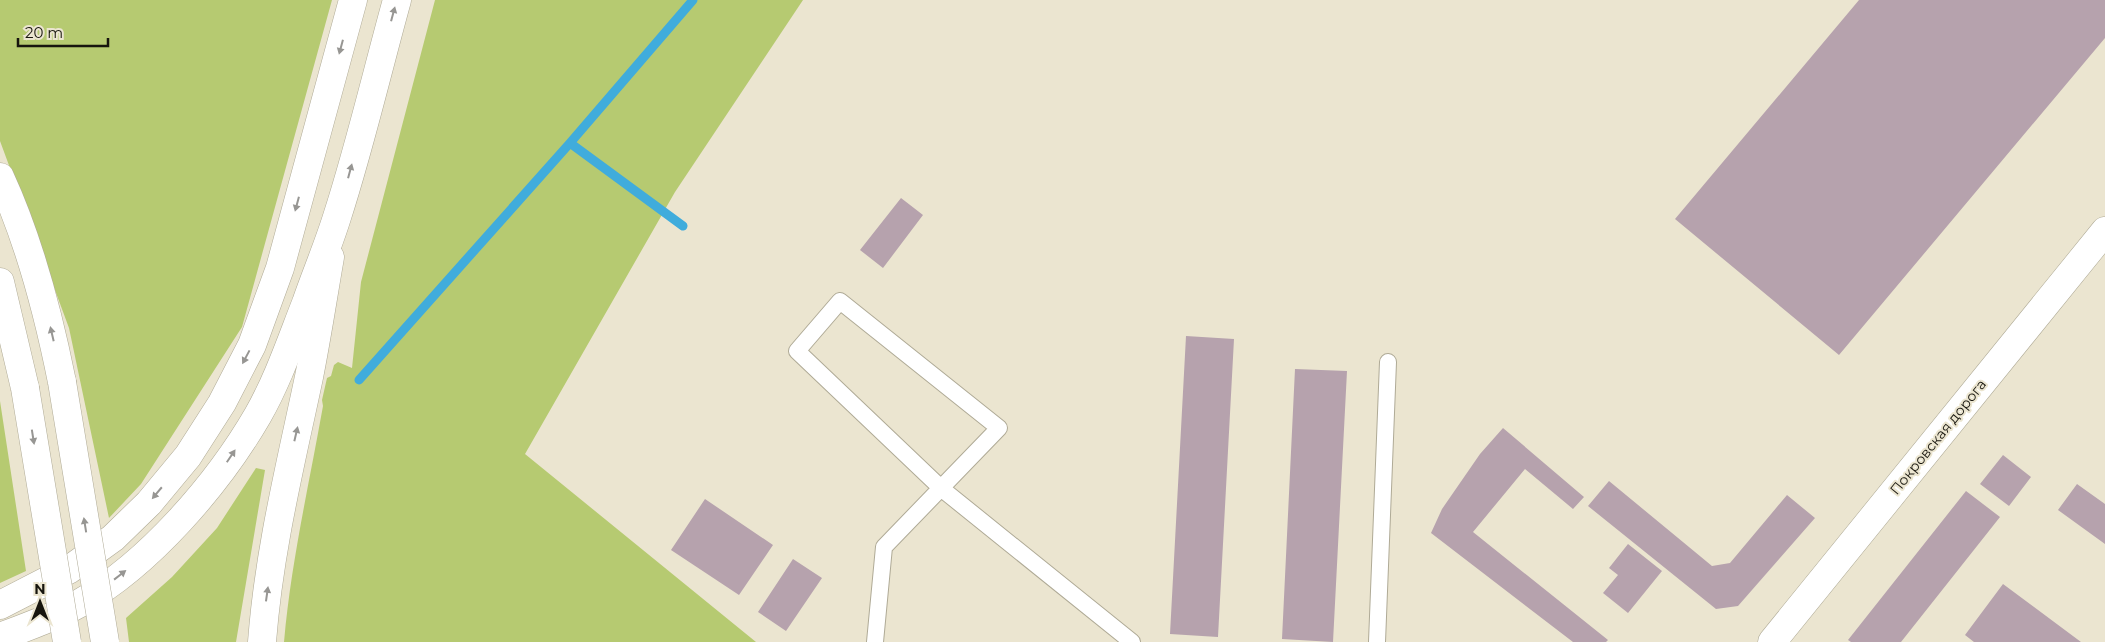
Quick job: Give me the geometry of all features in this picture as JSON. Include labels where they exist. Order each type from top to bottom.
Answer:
[{"type":"main road","points":[[0,605],[70,569],[113,538],[148,503],[188,456],[222,403],[252,345],[280,268],[353,0]]},
{"type":"main road","points":[[0,637],[31,626],[80,603],[122,575],[197,502],[229,460],[258,415],[282,367],[337,218],[397,0]]},
{"type":"main road","points":[[0,177],[21,225],[35,270],[62,382],[105,642]]},
{"type":"main road","points":[[262,642],[280,508],[309,376],[337,218]]},
{"type":"main road","name":"Покровская дорога","points":[[1772,642],[2105,231]]},
{"type":"main road","points":[[0,282],[25,388],[67,642]]},
{"type":"lane","points":[[875,642],[884,547],[942,488],[999,428],[840,301],[798,351],[942,488],[1132,642]]},
{"type":"lane","points":[[1377,642],[1388,362]]},
{"type":"green space","points":[[0,0],[332,0],[242,327],[141,484],[109,518],[69,328],[0,141]]},
{"type":"green space","points":[[435,0],[803,0],[675,192],[525,454],[756,642],[284,642],[296,553],[327,378],[331,376],[334,365],[338,362],[352,368],[361,282]]},
{"type":"green space","points":[[0,401],[26,571],[0,583]]},
{"type":"green space","points":[[256,468],[265,470],[236,642],[129,642],[126,618],[172,577],[217,528]]},
{"type":"building","points":[[1859,0],[2105,0],[2105,38],[1839,355],[1675,219]]},
{"type":"building","points":[[901,198],[923,215],[883,268],[860,250]]},
{"type":"building","points":[[1186,336],[1234,339],[1218,637],[1170,634]]},
{"type":"building","points":[[1295,369],[1347,371],[1333,642],[1282,639]]},
{"type":"building","points":[[1503,428],[1584,497],[1573,509],[1525,469],[1473,532],[1608,640],[1606,642],[1573,642],[1431,533],[1442,509],[1480,454]]},
{"type":"building","points":[[2003,455],[2031,477],[2009,506],[1980,484]]},
{"type":"building","points":[[1609,481],[1712,566],[1730,563],[1787,495],[1815,518],[1738,606],[1716,609],[1588,506]]},
{"type":"building","points":[[2077,484],[2105,504],[2105,544],[2058,510]]},
{"type":"building","points":[[1966,491],[2000,517],[1901,642],[1851,642],[1848,640]]},
{"type":"building","points":[[705,499],[773,545],[739,595],[671,550]]},
{"type":"building","points":[[1628,544],[1662,571],[1628,613],[1603,593],[1618,575],[1609,568]]},
{"type":"building","points":[[793,559],[822,578],[786,631],[758,612]]},
{"type":"building","points":[[2003,584],[2081,642],[1974,642],[1965,635]]},
{"type":"waterway","points":[[359,380],[570,143],[693,0]]},
{"type":"waterway","points":[[570,143],[683,226]]}]
